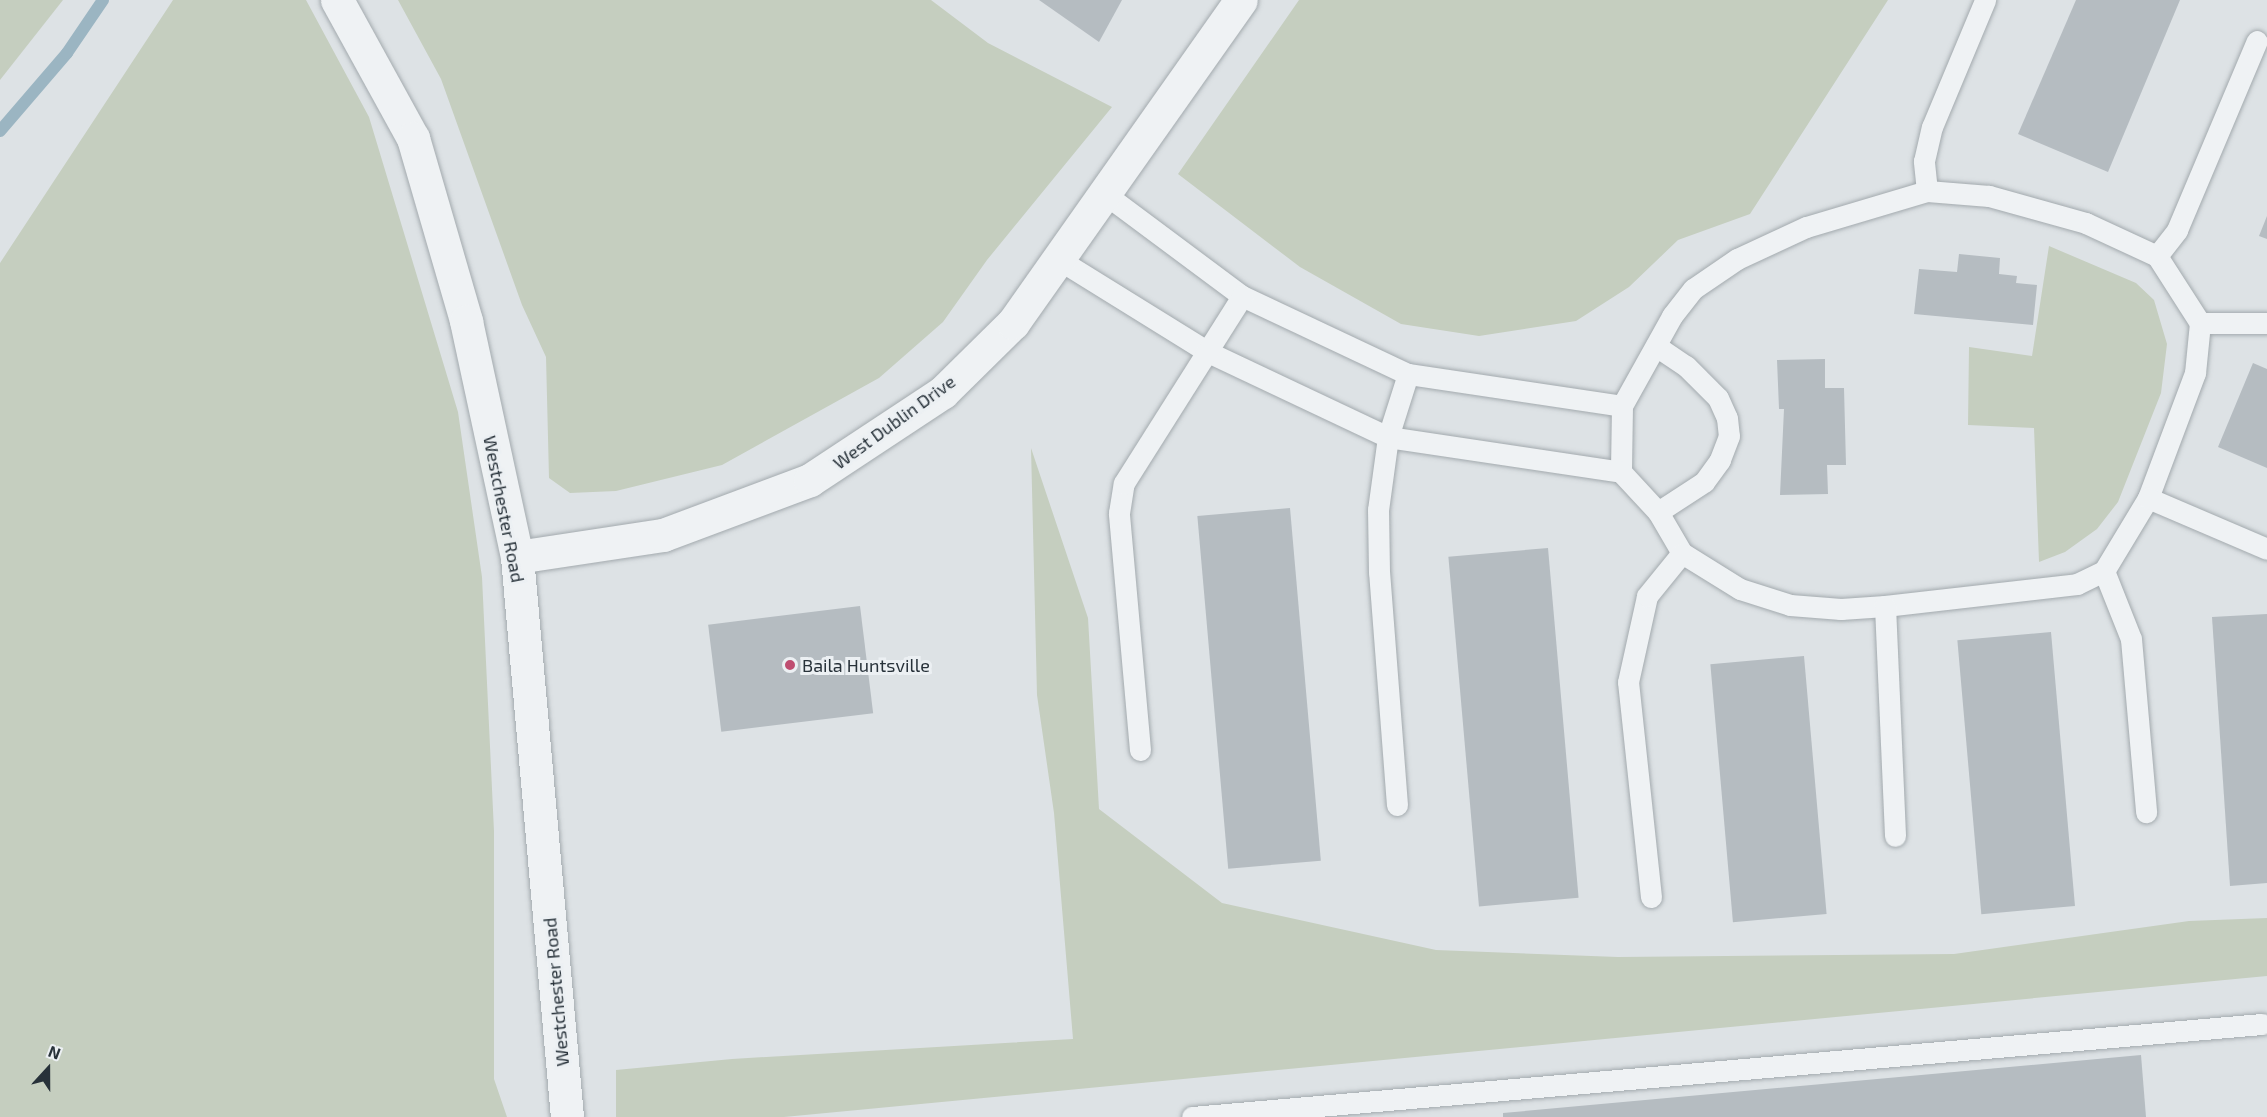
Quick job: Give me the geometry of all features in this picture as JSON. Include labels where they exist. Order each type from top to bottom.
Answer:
[{"type":"street","name":"Westchester Road","points":[[337,0],[413,138],[466,321],[517,557],[567,1117]]},
{"type":"street","name":"West Dublin Drive","points":[[517,557],[663,535],[810,480],[943,392],[1013,323],[1241,0]]},
{"type":"lane","points":[[1927,191],[1924,161],[1932,127],[1985,0]]},
{"type":"lane","points":[[2157,256],[2177,230],[2257,40]]},
{"type":"lane","points":[[1058,259],[1208,352],[1388,437],[1621,472],[1658,512],[1682,554],[1740,589],[1790,605],[1841,609],[2077,584],[2104,571],[2148,498],[2195,374],[2200,323],[2157,256],[2086,223],[1989,196],[1927,191],[1806,227],[1737,260],[1693,289],[1656,346],[1622,406],[1621,472]]},
{"type":"lane","points":[[1105,194],[1242,296],[1408,374],[1622,406]]},
{"type":"lane","points":[[1140,750],[1119,513],[1124,483],[1242,296]]},
{"type":"lane","points":[[2200,323],[2267,323]]},
{"type":"lane","points":[[1656,346],[1686,366],[1718,398],[1727,418],[1729,436],[1720,460],[1704,483],[1658,512]]},
{"type":"lane","points":[[1397,806],[1379,572],[1378,510],[1388,437],[1408,374]]},
{"type":"lane","points":[[2148,498],[2267,549]]},
{"type":"lane","points":[[1651,897],[1628,682],[1647,596],[1682,554]]},
{"type":"lane","points":[[2104,571],[2131,639],[2146,812]]},
{"type":"lane","points":[[1884,606],[1895,836]]},
{"type":"lane","points":[[1192,1117],[2262,1024]]},
{"type":"green space","points":[[0,0],[63,0],[0,80]]},
{"type":"green space","points":[[173,0],[306,0],[369,117],[458,412],[482,577],[494,831],[494,1079],[507,1117],[0,1117],[0,263]]},
{"type":"green space","points":[[398,0],[931,0],[988,43],[1112,107],[987,260],[943,322],[879,378],[722,465],[616,491],[570,493],[549,478],[546,357],[522,305],[441,79]]},
{"type":"green space","points":[[1299,0],[1888,0],[1750,214],[1678,240],[1629,287],[1576,321],[1479,336],[1401,324],[1300,267],[1178,174]]},
{"type":"green space","points":[[2049,246],[2136,283],[2154,300],[2167,344],[2161,393],[2118,502],[2097,529],[2065,552],[2039,562],[2034,428],[1968,425],[1969,347],[2032,356]]},
{"type":"green space","points":[[1031,448],[1088,618],[1099,809],[1222,903],[1436,950],[1618,957],[1954,954],[2189,921],[2267,918],[2267,976],[784,1117],[616,1117],[616,1070],[732,1059],[1073,1039],[1054,813],[1037,695]]},
{"type":"building","points":[[1039,0],[1122,0],[1099,42]]},
{"type":"building","points":[[2076,0],[2180,0],[2108,172],[2018,134]]},
{"type":"building","points":[[2267,216],[2267,239],[2259,236]]},
{"type":"building","points":[[1959,254],[2000,258],[1999,274],[2017,276],[2016,283],[2037,285],[2033,325],[1914,314],[1919,269],[1957,272]]},
{"type":"building","points":[[1825,359],[1825,388],[1844,388],[1846,465],[1827,465],[1828,494],[1780,495],[1784,409],[1779,409],[1777,360]]},
{"type":"building","points":[[2253,363],[2267,369],[2267,468],[2218,447]]},
{"type":"building","points":[[1290,508],[1321,861],[1228,869],[1197,516]]},
{"type":"building","points":[[1548,548],[1579,898],[1479,906],[1448,557]]},
{"type":"building","name":"Baila Huntsville","points":[[860,606],[873,713],[721,732],[708,625]]},
{"type":"building","points":[[2267,614],[2267,883],[2230,886],[2212,617]]},
{"type":"building","points":[[2051,632],[2075,906],[1981,914],[1957,640]]},
{"type":"building","points":[[1804,656],[1827,914],[1733,922],[1710,664]]},
{"type":"building","points":[[2141,1055],[2146,1117],[1503,1117],[1503,1113]]},
{"type":"waterway","points":[[0,131],[67,53],[103,0]]},
{"type":"place","name":"Baila Huntsville","points":[[790,665]]}]
